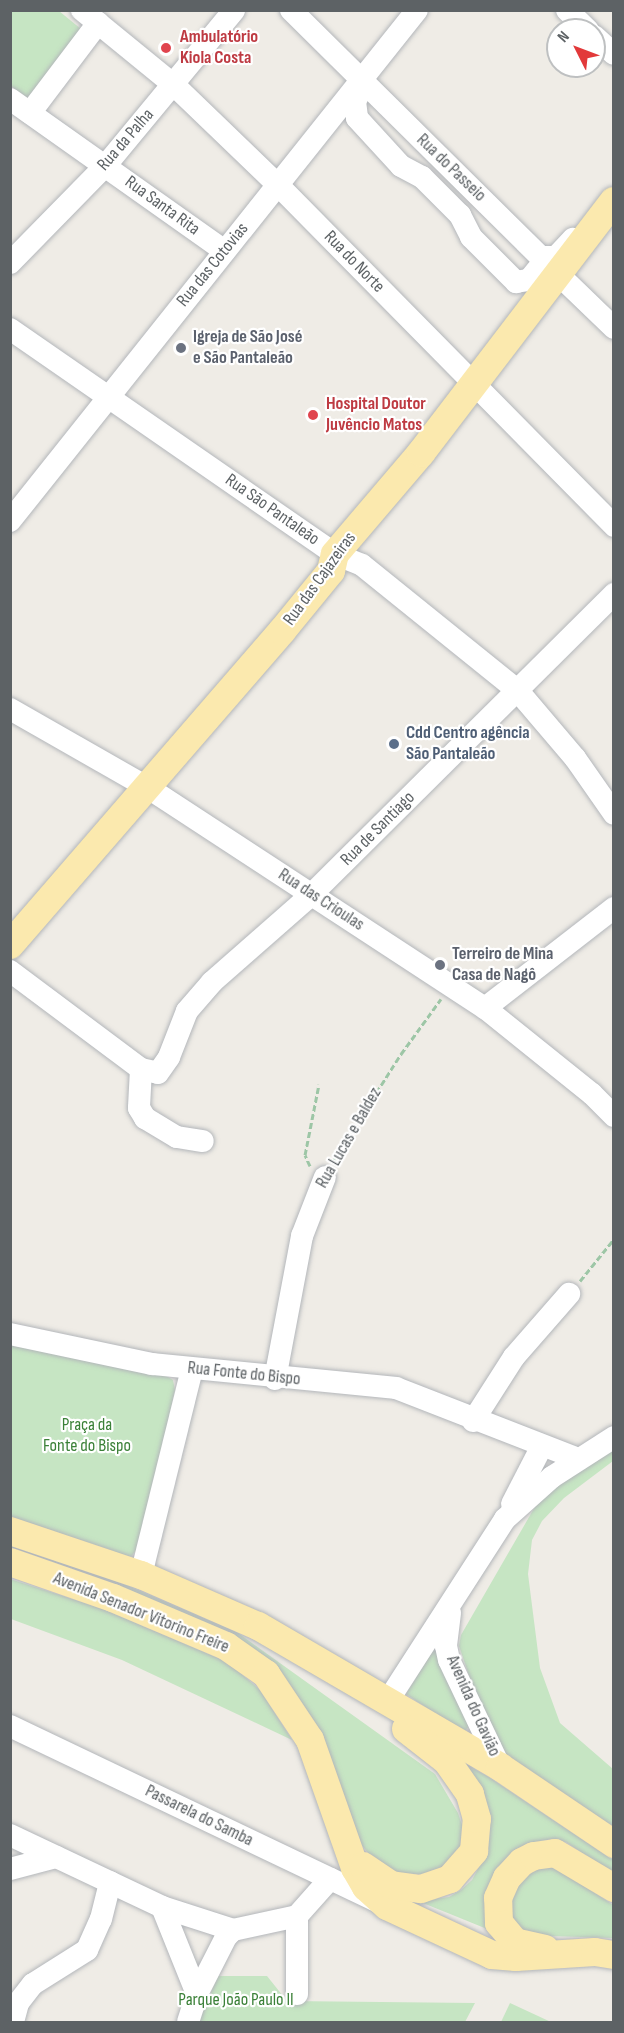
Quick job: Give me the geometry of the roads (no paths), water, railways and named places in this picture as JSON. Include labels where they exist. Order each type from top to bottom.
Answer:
[{"type":"main road","name":"Rua das Cajazeiras","points":[[10,945],[282,631],[331,571],[335,554],[473,384],[552,267],[614,200]]},
{"type":"main road","name":"Avenida Senador Vitorino Freire","points":[[10,1531],[141,1575],[258,1626],[389,1699],[500,1767],[614,1844]]},
{"type":"main road","name":"Avenida Senador Vitorino Freire","points":[[10,1562],[124,1602],[226,1646],[253,1663],[278,1688],[310,1740],[360,1878],[387,1906],[492,1955],[516,1957],[571,1952],[614,1955]]},
{"type":"main road","points":[[286,1642],[447,1761],[470,1794],[477,1819],[476,1842],[467,1863],[450,1879],[421,1888],[391,1885],[369,1873],[355,1857],[342,1831]]},
{"type":"main road","points":[[571,1952],[525,1946],[508,1936],[499,1923],[497,1908],[507,1878],[534,1856],[555,1853],[614,1888]]},
{"type":"street","name":"Rua da Palha","points":[[10,263],[106,165],[234,10]]},
{"type":"street","name":"Rua do Passeio","points":[[291,10],[614,328]]},
{"type":"street","name":"Rua das Cotovias","points":[[10,521],[108,396],[363,82],[417,10]]},
{"type":"street","name":"Rua do Norte","points":[[90,17],[174,85],[278,185],[614,526]]},
{"type":"street","points":[[30,113],[90,17]]},
{"type":"street","points":[[363,82],[355,101],[357,118],[401,166],[422,177],[460,215],[471,237],[516,282],[529,280],[552,267]]},
{"type":"street","name":"Rua Santa Rita","points":[[10,99],[225,251]]},
{"type":"street","name":"Rua São Pantaleão","points":[[10,329],[335,554],[363,565],[518,691],[575,758],[614,814]]},
{"type":"street","name":"Rua de Santiago","points":[[149,1071],[169,1057],[187,1011],[213,982],[312,894],[614,594]]},
{"type":"street","name":"Rua das Crioulas","points":[[10,709],[147,787],[485,1008],[592,1094],[614,1116]]},
{"type":"street","points":[[485,1008],[614,908]]},
{"type":"street","points":[[10,971],[149,1071],[139,1108],[145,1118],[177,1137],[203,1141]]},
{"type":"street","name":"Rua Lucas e Baldez","points":[[275,1379],[302,1236],[325,1177]]},
{"type":"street","points":[[473,1421],[514,1357],[569,1294]]},
{"type":"street","name":"Rua Fonte do Bispo","points":[[10,1334],[192,1369],[275,1379],[372,1383],[396,1388],[473,1421],[579,1459]]},
{"type":"street","points":[[141,1575],[192,1369]]},
{"type":"street","name":"Avenida do Gavião","points":[[389,1699],[450,1608],[505,1519],[536,1490],[614,1437]]},
{"type":"street","points":[[505,1519],[542,1446]]},
{"type":"street","name":"Avenida do Gavião","points":[[450,1608],[447,1633],[449,1660],[500,1767]]},
{"type":"street","name":"Passarela do Samba","points":[[10,1726],[387,1906]]},
{"type":"street","points":[[10,1835],[162,1907],[233,1930],[297,1916],[330,1878]]},
{"type":"street","points":[[10,1869],[56,1857]]},
{"type":"street","points":[[13,2022],[18,2003],[33,1984],[87,1950],[102,1919],[110,1882]]},
{"type":"street","points":[[162,1907],[197,1994]]},
{"type":"street","points":[[297,1916],[297,1994]]},
{"type":"street","points":[[188,2022],[197,1994],[219,1947],[233,1930]]},
{"type":"place","name":"Ambulatório Kiola Costa","points":[[166,48]]},
{"type":"place","name":"Igreja de São José e São Pantaleão","points":[[181,348]]},
{"type":"place","name":"Hospital Doutor Juvêncio Matos","points":[[313,415]]},
{"type":"place","name":"Cdd Centro agência São Pantaleão","points":[[394,744]]},
{"type":"place","name":"Terreiro de Mina Casa de Nagô","points":[[440,965]]},
{"type":"park label","name":"Praça da Fonte do Bispo","points":[[87,1436]]},
{"type":"park label","name":"Parque João Paulo II","points":[[236,2000]]}]
